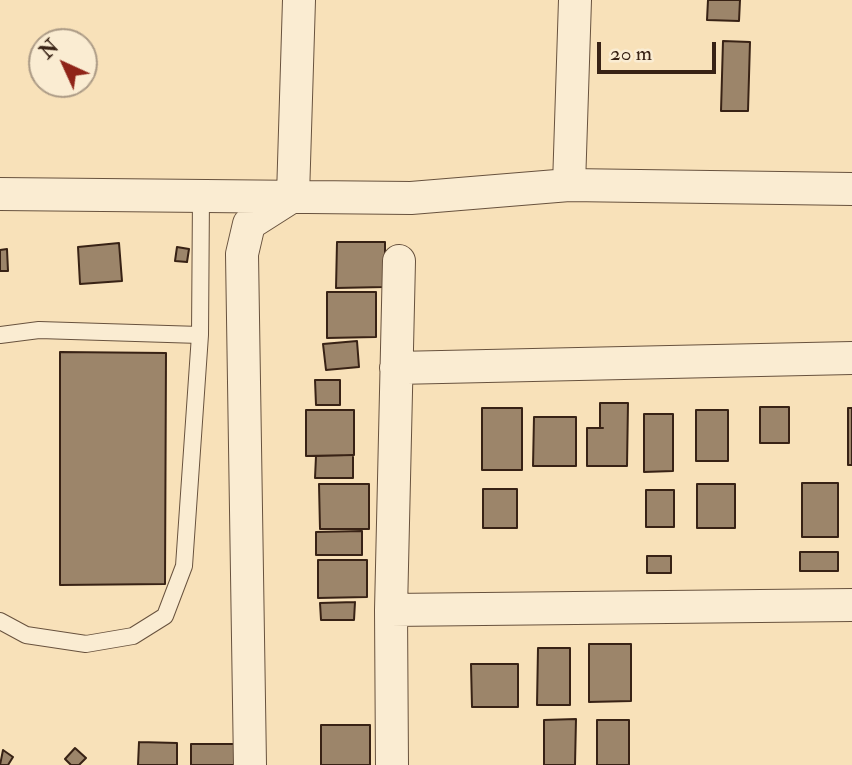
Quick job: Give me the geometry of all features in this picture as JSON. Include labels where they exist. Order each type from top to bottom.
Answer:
[{"type":"street","points":[[293,196],[299,0]]},
{"type":"street","points":[[569,185],[575,0]]},
{"type":"street","points":[[0,194],[411,198],[569,185],[852,188]]},
{"type":"street","points":[[250,765],[242,254],[249,224],[293,196]]},
{"type":"street","points":[[392,765],[391,610],[399,261]]},
{"type":"street","points":[[396,368],[852,358]]},
{"type":"street","points":[[391,610],[852,605]]},
{"type":"lane","points":[[0,621],[26,635],[86,644],[133,636],[165,616],[184,566],[200,335],[201,195]]},
{"type":"lane","points":[[0,335],[39,330],[200,335]]},
{"type":"building","points":[[708,0],[740,0],[739,21],[707,20]]},
{"type":"building","points":[[723,41],[750,42],[748,111],[721,111]]},
{"type":"building","points":[[337,242],[385,242],[385,287],[336,288]]},
{"type":"building","points":[[119,243],[122,281],[80,284],[78,247]]},
{"type":"building","points":[[177,247],[189,249],[187,262],[175,261]]},
{"type":"building","points":[[7,249],[8,271],[0,271],[0,250]]},
{"type":"building","points":[[327,292],[376,292],[376,337],[327,338]]},
{"type":"building","points":[[357,341],[359,367],[326,370],[323,344]]},
{"type":"building","points":[[60,352],[166,353],[165,584],[60,585]]},
{"type":"building","points":[[315,380],[340,380],[340,405],[316,405]]},
{"type":"building","points":[[600,403],[628,403],[627,466],[587,466],[587,428],[600,428]]},
{"type":"building","points":[[760,407],[789,407],[789,443],[760,443]]},
{"type":"building","points":[[482,408],[522,408],[522,470],[482,470]]},
{"type":"building","points":[[848,408],[852,408],[852,465],[848,465]]},
{"type":"building","points":[[306,410],[354,410],[354,455],[306,456]]},
{"type":"building","points":[[696,410],[728,410],[728,461],[696,461]]},
{"type":"building","points":[[644,414],[673,414],[673,471],[644,472]]},
{"type":"building","points":[[534,417],[576,417],[576,466],[533,466]]},
{"type":"building","points":[[353,455],[353,478],[315,478],[316,456]]},
{"type":"building","points":[[802,483],[838,483],[838,537],[802,537]]},
{"type":"building","points":[[319,484],[369,484],[369,529],[320,529]]},
{"type":"building","points":[[697,484],[735,484],[735,528],[697,528]]},
{"type":"building","points":[[483,489],[517,489],[517,528],[483,528]]},
{"type":"building","points":[[646,490],[674,490],[674,527],[646,527]]},
{"type":"building","points":[[362,531],[362,555],[316,555],[316,532]]},
{"type":"building","points":[[800,552],[838,552],[838,571],[800,571]]},
{"type":"building","points":[[647,556],[671,556],[671,573],[647,573]]},
{"type":"building","points":[[318,560],[367,560],[367,597],[318,598]]},
{"type":"building","points":[[355,602],[354,620],[321,620],[320,603]]},
{"type":"building","points":[[589,644],[631,644],[631,701],[589,702]]},
{"type":"building","points":[[538,648],[570,648],[570,705],[537,705]]},
{"type":"building","points":[[471,664],[518,664],[518,707],[472,707]]},
{"type":"building","points":[[576,719],[575,765],[544,765],[544,720]]},
{"type":"building","points":[[597,720],[629,720],[629,765],[597,765]]},
{"type":"building","points":[[321,725],[370,725],[370,765],[321,765]]},
{"type":"building","points":[[139,742],[177,743],[177,765],[138,765]]},
{"type":"building","points":[[191,744],[236,744],[235,765],[191,765]]},
{"type":"building","points":[[75,748],[86,758],[79,765],[71,765],[65,759]]},
{"type":"building","points":[[3,750],[13,757],[8,765],[0,765]]}]
